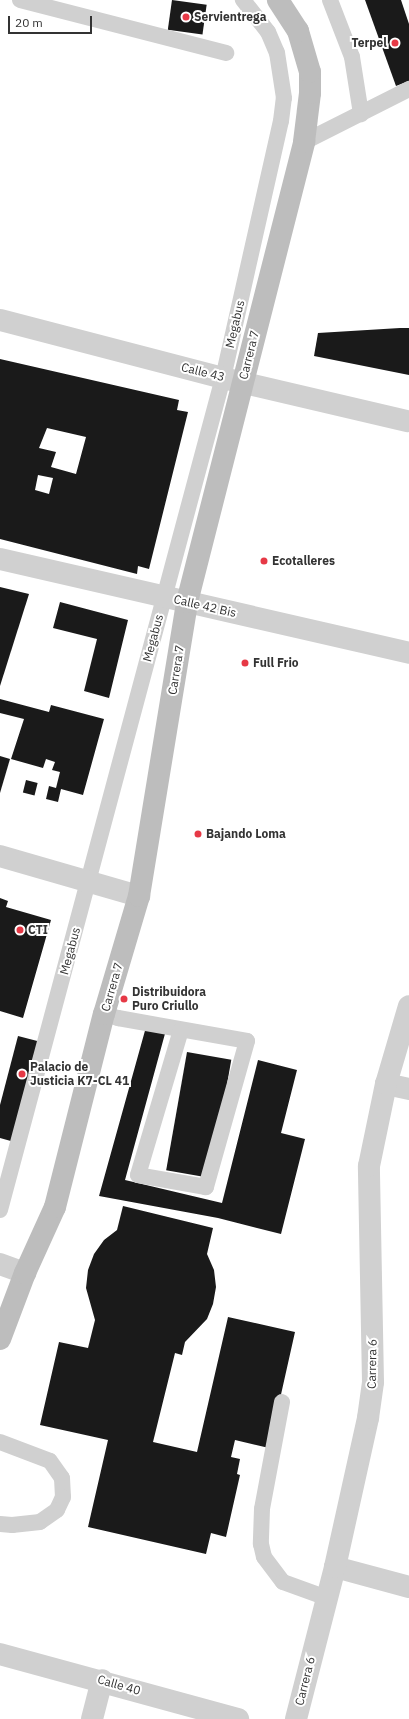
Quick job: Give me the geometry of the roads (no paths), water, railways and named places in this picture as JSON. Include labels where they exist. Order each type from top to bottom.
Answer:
[{"type":"main road","name":"Carrera 7","points":[[0,1338],[25,1274],[55,1207],[104,1014],[139,896],[187,602],[232,380],[304,142],[310,93],[310,72],[298,31],[278,0]]},
{"type":"street","name":"Calle 43","points":[[0,320],[232,380],[407,421]]},
{"type":"street","name":"Calle 42 Bis","points":[[0,559],[409,653]]},
{"type":"street","points":[[0,856],[89,880],[139,896]]},
{"type":"street","name":"Carrera 6","points":[[296,1719],[336,1567],[368,1418],[373,1382],[370,1166],[386,1084],[409,1006]]},
{"type":"street","points":[[386,1084],[409,1089]]},
{"type":"street","points":[[0,1264],[25,1274]]},
{"type":"street","points":[[336,1567],[409,1587]]},
{"type":"street","name":"Calle 40","points":[[0,1654],[102,1680],[238,1719]]},
{"type":"street","points":[[92,1719],[102,1680]]},
{"type":"lane","points":[[20,0],[226,53]]},
{"type":"lane","name":"Megabus","points":[[0,1210],[164,597],[232,380],[284,98],[277,53],[268,32],[243,0]]},
{"type":"lane","points":[[330,0],[344,28],[352,57],[361,114]]},
{"type":"lane","points":[[304,142],[409,88]]},
{"type":"lane","points":[[104,1014],[181,1030],[246,1041],[206,1187],[138,1175],[181,1030]]},
{"type":"lane","points":[[282,1402],[262,1509],[261,1544],[264,1557],[276,1576],[283,1582],[327,1598]]},
{"type":"lane","points":[[0,1442],[50,1461],[62,1478],[63,1497],[57,1510],[40,1522],[12,1525],[0,1524]]},
{"type":"place","name":"Servientrega","points":[[186,17]]},
{"type":"place","name":"Terpel","points":[[395,43]]},
{"type":"place","name":"Ecotalleres","points":[[264,561]]},
{"type":"place","name":"Full Frio","points":[[245,663]]},
{"type":"place","name":"Bajando Loma","points":[[198,834]]},
{"type":"place","name":"CTI","points":[[20,930]]},
{"type":"place","name":"Distribuidora Puro Criullo","points":[[124,999]]},
{"type":"place","name":"Palacio de Justicia K7-CL 41","points":[[22,1074]]}]
